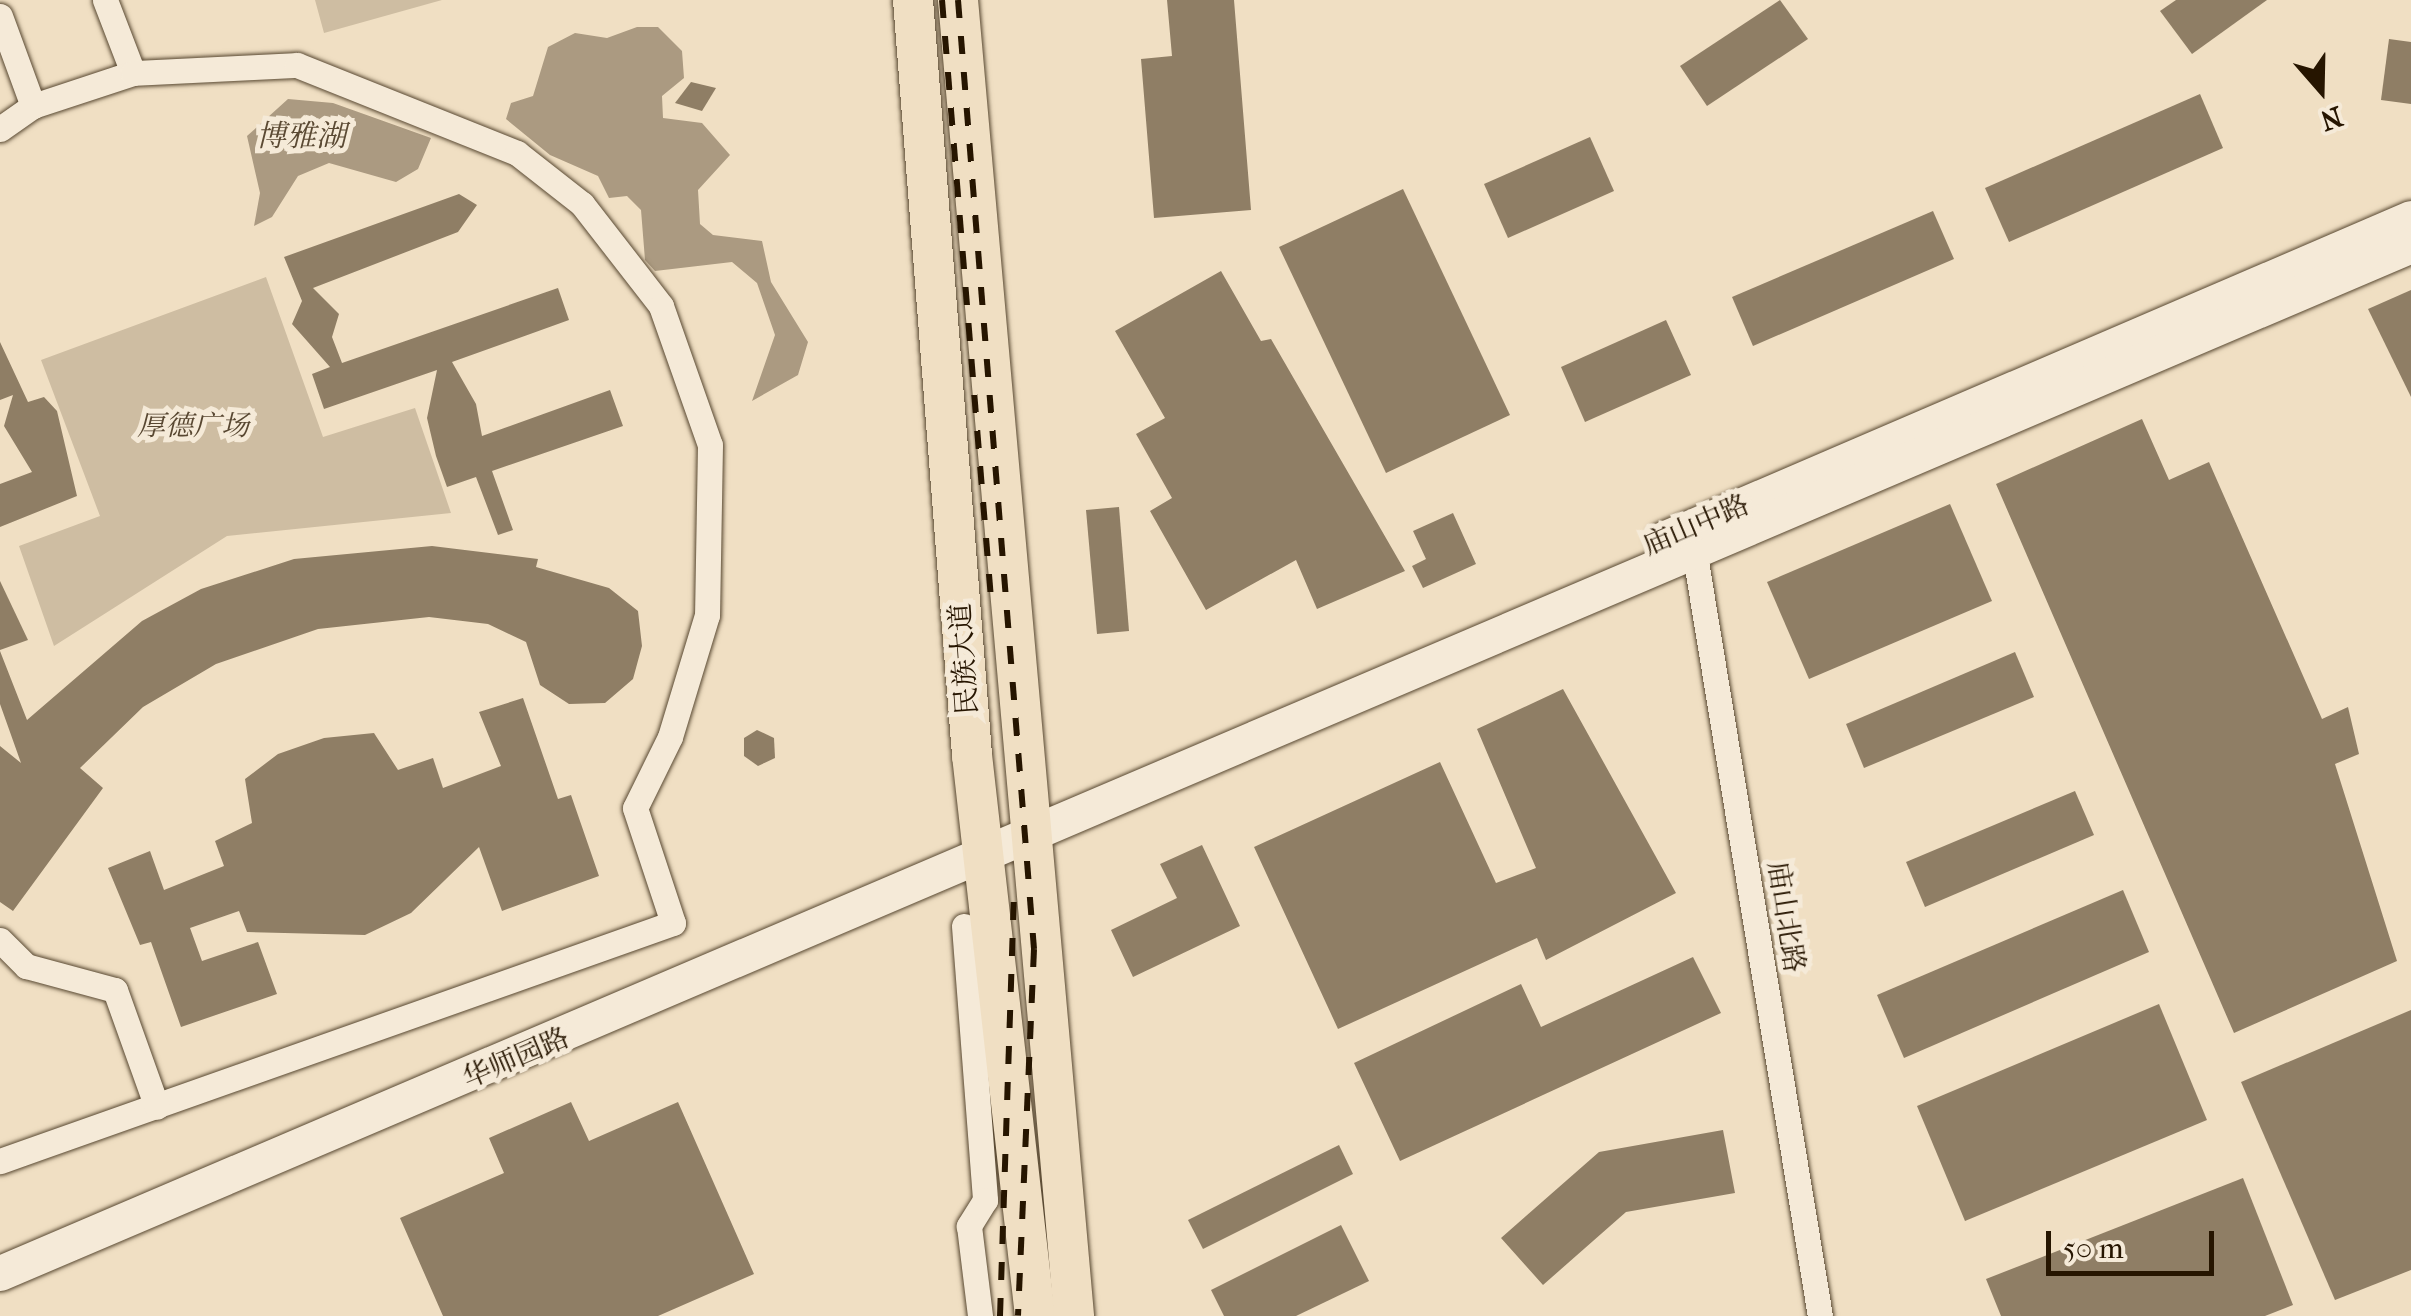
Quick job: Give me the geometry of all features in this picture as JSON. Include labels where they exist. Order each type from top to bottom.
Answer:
[{"type":"main road","name":"民族大道","points":[[913,0],[986,847],[1035,1316]]},
{"type":"main road","name":"民族大道","points":[[958,0],[1074,1316]]},
{"type":"street","points":[[105,0],[133,73]]},
{"type":"street","points":[[0,16],[33,106]]},
{"type":"street","points":[[0,129],[33,106],[133,73],[297,65],[517,154],[582,204],[661,306],[710,445],[707,615],[670,737],[635,808],[673,924],[0,1161]]},
{"type":"street","name":"庙山中路","points":[[1693,540],[2411,218]]},
{"type":"street","name":"庙山中路","points":[[1028,823],[1693,540],[2411,245]]},
{"type":"street","name":"庙山北路","points":[[1693,540],[1820,1316]]},
{"type":"street","name":"华师园路","points":[[12,1268],[986,847],[1028,823]]},
{"type":"street","points":[[964,926],[985,1200],[969,1226],[980,1316]]},
{"type":"street","points":[[0,940],[26,966],[115,990],[157,1107]]},
{"type":"street","points":[[0,1289],[12,1268]]},
{"type":"green space","points":[[315,0],[442,0],[324,33]]},
{"type":"green space","name":"厚德广场","points":[[266,277],[323,437],[415,408],[451,513],[227,536],[54,646],[19,546],[100,516],[41,360]]},
{"type":"water","points":[[637,27],[658,27],[682,51],[684,78],[662,96],[663,118],[702,123],[730,155],[698,190],[700,224],[713,235],[762,241],[771,282],[808,342],[798,375],[752,401],[775,335],[757,283],[732,262],[655,271],[645,260],[641,210],[627,196],[609,198],[598,176],[550,155],[506,119],[511,103],[533,96],[548,47],[575,33],[607,38]]},
{"type":"water","name":"博雅湖","points":[[288,99],[333,103],[431,138],[418,169],[396,182],[329,163],[298,176],[272,217],[254,226],[260,193],[247,136]]},
{"type":"building","points":[[1167,0],[1234,0],[1251,210],[1154,218],[1141,59],[1172,56]]},
{"type":"building","points":[[1780,0],[1808,39],[1707,106],[1680,66]]},
{"type":"building","points":[[2176,0],[2267,0],[2192,54],[2160,11]]},
{"type":"building","points":[[2389,39],[2411,42],[2411,104],[2381,100]]},
{"type":"building","points":[[691,82],[716,88],[702,111],[675,103]]},
{"type":"building","points":[[2200,94],[2223,148],[2009,242],[1985,188]]},
{"type":"building","points":[[1590,137],[1614,191],[1508,238],[1484,184]]},
{"type":"building","points":[[1403,189],[1510,415],[1386,473],[1279,247]]},
{"type":"building","points":[[459,194],[477,205],[458,232],[313,288],[339,314],[332,337],[342,363],[558,288],[569,320],[452,362],[476,404],[482,436],[610,390],[623,426],[492,471],[513,530],[498,535],[476,477],[447,487],[427,418],[437,370],[324,409],[312,374],[330,367],[292,324],[302,301],[284,257]]},
{"type":"building","points":[[1933,211],[1954,259],[1753,346],[1732,297]]},
{"type":"building","points":[[1221,271],[1261,341],[1271,339],[1405,571],[1317,609],[1296,560],[1206,610],[1150,511],[1172,498],[1136,434],[1165,418],[1115,331]]},
{"type":"building","points":[[2411,290],[2411,397],[2368,309]]},
{"type":"building","points":[[1666,320],[1691,375],[1585,422],[1561,367]]},
{"type":"building","points":[[0,342],[28,402],[44,397],[57,411],[77,496],[0,527],[0,484],[32,472],[4,426],[13,395],[0,400]]},
{"type":"building","points":[[2142,419],[2169,480],[2209,462],[2322,719],[2348,707],[2359,754],[2335,764],[2397,961],[2234,1033],[1996,484]]},
{"type":"building","points":[[1950,504],[1992,601],[1809,679],[1767,582]]},
{"type":"building","points":[[1119,507],[1129,631],[1097,634],[1086,510]]},
{"type":"building","points":[[1453,513],[1476,564],[1423,588],[1412,566],[1426,559],[1413,531]]},
{"type":"building","points":[[432,546],[538,559],[536,567],[609,588],[638,611],[642,646],[633,679],[605,703],[569,704],[540,685],[526,642],[488,624],[429,617],[318,629],[216,664],[143,707],[80,768],[103,788],[13,911],[0,902],[0,746],[21,763],[0,704],[0,651],[27,720],[142,621],[201,589],[294,559]]},
{"type":"building","points":[[0,581],[28,640],[0,650]]},
{"type":"building","points":[[2015,652],[2034,697],[1864,768],[1846,724]]},
{"type":"building","points":[[1563,689],[1676,893],[1546,960],[1537,938],[1338,1029],[1254,847],[1440,762],[1496,883],[1536,868],[1477,729]]},
{"type":"building","points":[[523,698],[558,799],[571,795],[599,876],[502,911],[479,847],[411,913],[365,935],[247,932],[239,911],[190,928],[202,961],[258,942],[277,994],[181,1027],[151,942],[140,945],[108,868],[150,851],[164,890],[224,866],[215,841],[252,823],[245,779],[278,754],[324,738],[374,733],[398,770],[433,758],[443,788],[501,766],[479,712]]},
{"type":"building","points":[[757,730],[774,738],[775,758],[758,766],[744,756],[744,738]]},
{"type":"building","points":[[2075,791],[2094,835],[1925,907],[1906,862]]},
{"type":"building","points":[[1202,845],[1240,926],[1133,977],[1111,930],[1177,898],[1160,864]]},
{"type":"building","points":[[2123,890],[2149,952],[1904,1058],[1877,995]]},
{"type":"building","points":[[1693,957],[1721,1013],[1400,1161],[1354,1063],[1521,984],[1541,1027]]},
{"type":"building","points":[[2159,1004],[2207,1120],[1965,1221],[1917,1106]]},
{"type":"building","points":[[2411,1010],[2411,1270],[2335,1300],[2241,1082]]},
{"type":"building","points":[[571,1102],[589,1141],[678,1102],[754,1274],[658,1316],[443,1316],[400,1218],[504,1173],[489,1138]]},
{"type":"building","points":[[1723,1130],[1735,1193],[1626,1212],[1543,1285],[1501,1238],[1599,1152]]},
{"type":"building","points":[[1339,1145],[1353,1174],[1203,1249],[1188,1220]]},
{"type":"building","points":[[2243,1178],[2293,1305],[2265,1316],[2001,1316],[1986,1279]]},
{"type":"building","points":[[1341,1225],[1369,1281],[1296,1316],[1224,1316],[1211,1290]]},
{"type":"railway","points":[[942,0],[991,598]]},
{"type":"railway","points":[[958,0],[1034,949],[1018,1316]]},
{"type":"railway","points":[[1000,1316],[1014,887]]}]
